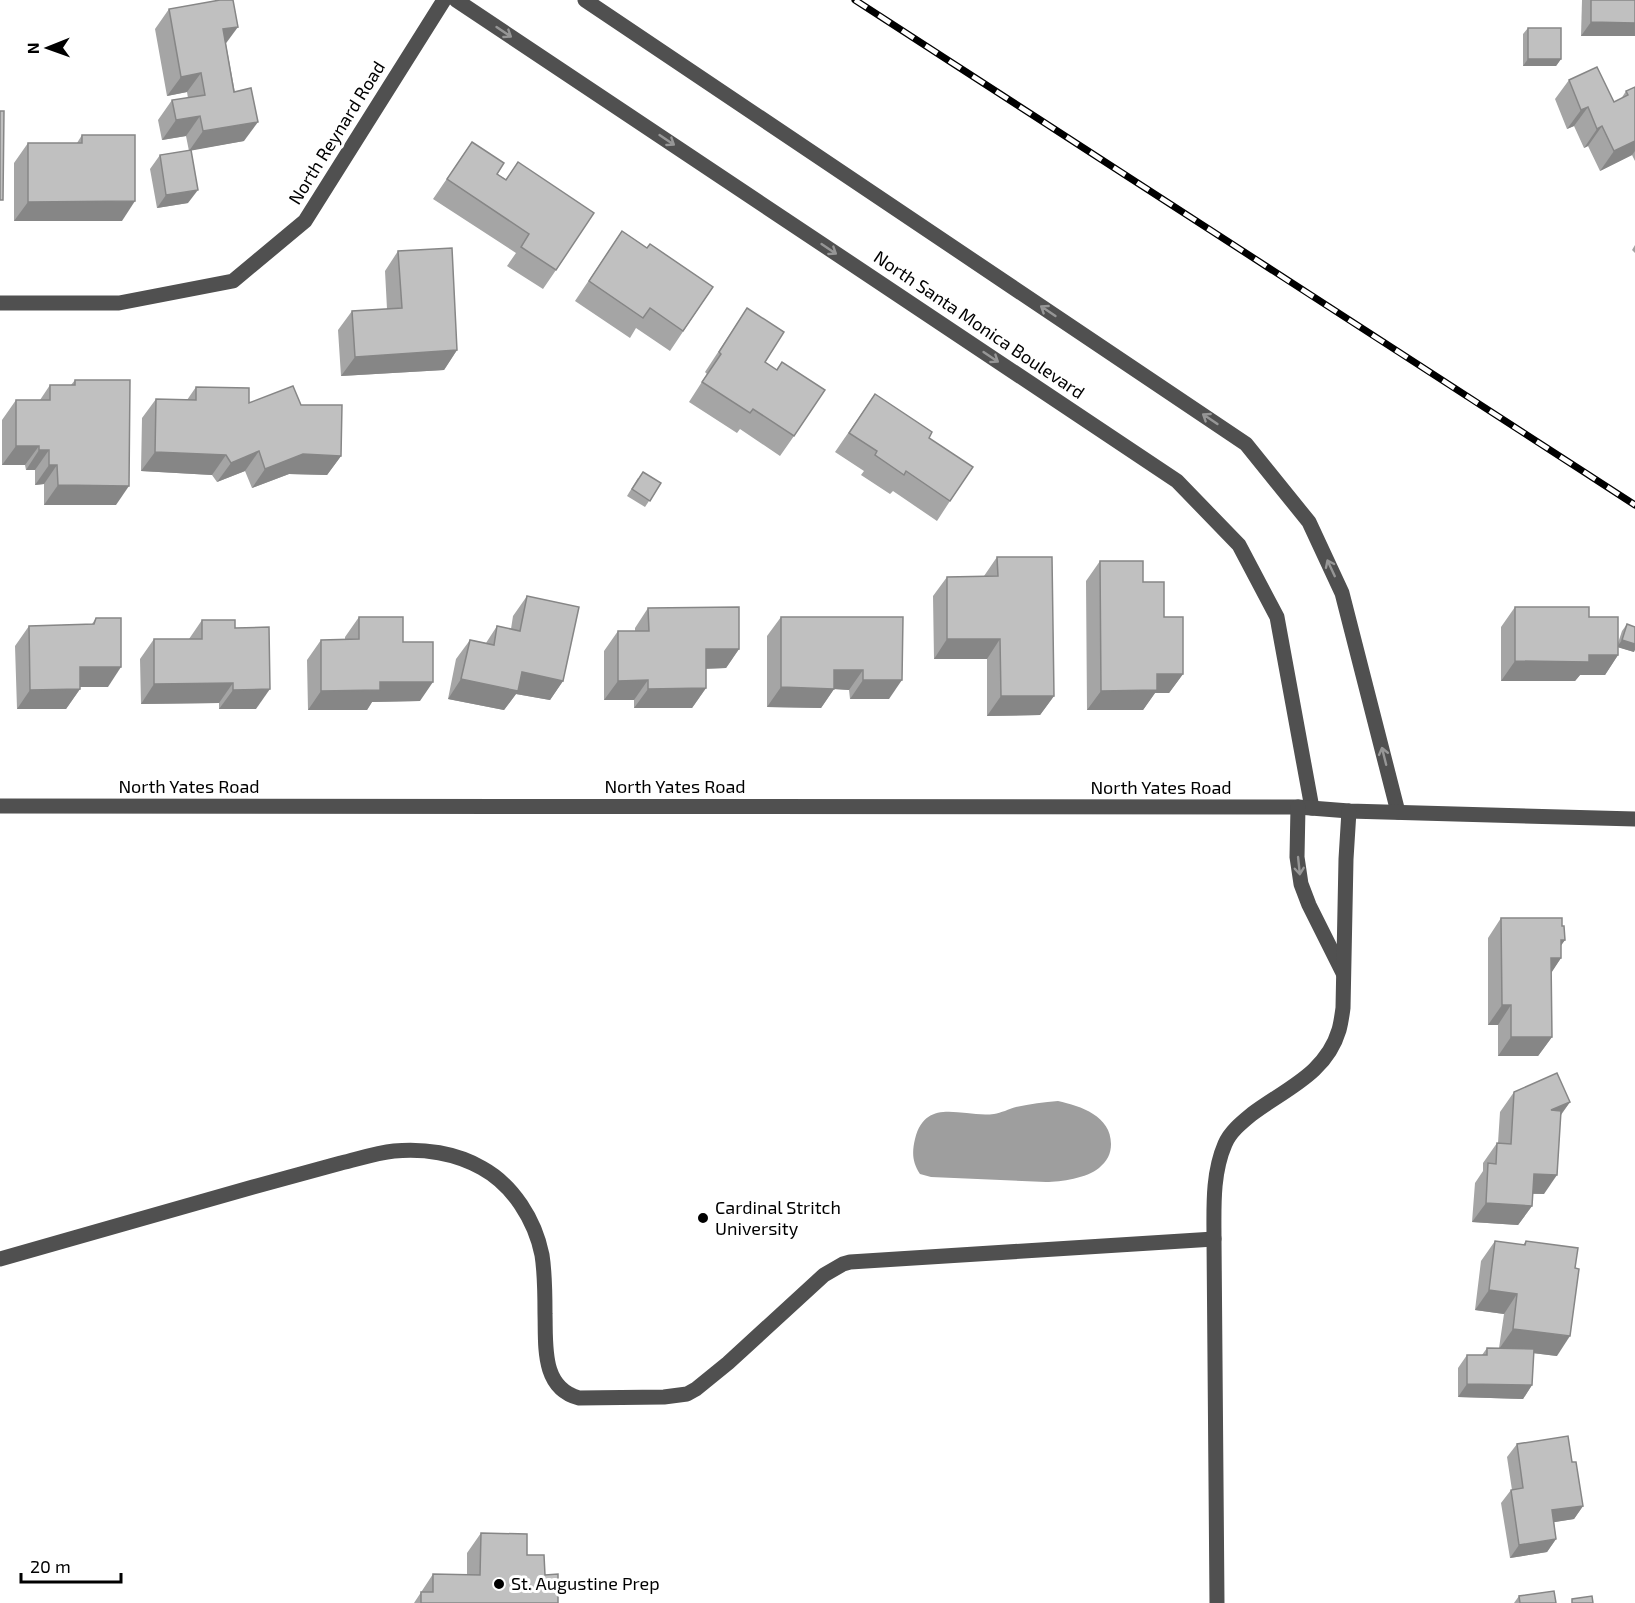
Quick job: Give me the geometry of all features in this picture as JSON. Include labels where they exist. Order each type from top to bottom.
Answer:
[{"type":"street","name":"North Reynard Road","points":[[0,303],[119,303],[233,281],[305,221],[444,0]]},
{"type":"street","name":"North Santa Monica Boulevard","points":[[456,0],[1177,481],[1239,545],[1277,616],[1305,808],[1297,857],[1301,884],[1343,973]]},
{"type":"street","points":[[585,0],[1246,444],[1309,522],[1342,593],[1398,812]]},
{"type":"street","name":"North Yates Road","points":[[0,806],[1305,808],[1349,812]]},
{"type":"street","points":[[1217,1603],[1214,1195],[1218,1168],[1225,1143],[1236,1127],[1307,1077],[1321,1064],[1334,1044],[1340,1029],[1343,1008],[1349,812],[1635,819]]},
{"type":"street","points":[[0,1259],[288,1177],[378,1154],[420,1150],[453,1156],[483,1168],[496,1178],[510,1191],[531,1223],[542,1257],[545,1288],[545,1350],[549,1370],[562,1390],[570,1396],[579,1398],[676,1397],[696,1389],[728,1363],[824,1275],[843,1264],[1214,1239]]},
{"type":"shaded area","points":[[1058,1101],[1085,1109],[1093,1114],[1106,1126],[1110,1134],[1111,1144],[1108,1157],[1099,1168],[1088,1174],[1074,1179],[1046,1182],[931,1177],[920,1174],[917,1170],[913,1157],[915,1139],[920,1126],[937,1113],[994,1114],[1016,1107]]},
{"type":"building","points":[[220,0],[233,0],[238,27],[223,29],[234,92],[251,88],[258,122],[203,131],[200,116],[176,120],[172,100],[205,95],[201,73],[181,77],[169,9]]},
{"type":"building","points":[[1591,0],[1635,0],[1635,23],[1591,22]]},
{"type":"building","points":[[1528,28],[1561,28],[1561,59],[1528,59]]},
{"type":"building","points":[[1597,67],[1614,102],[1628,95],[1626,91],[1635,87],[1635,141],[1614,151],[1602,126],[1597,129],[1588,107],[1581,110],[1569,80]]},
{"type":"building","points":[[0,111],[4,111],[3,200],[0,200]]},
{"type":"building","points":[[82,135],[135,135],[135,201],[28,202],[28,143],[82,143]]},
{"type":"building","points":[[472,142],[504,163],[497,174],[506,180],[518,162],[594,213],[556,270],[521,247],[529,234],[447,179]]},
{"type":"building","points":[[191,150],[198,190],[166,195],[160,155]]},
{"type":"building","points":[[622,231],[647,248],[650,244],[713,287],[683,331],[650,308],[643,318],[589,281]]},
{"type":"building","points":[[452,248],[457,350],[355,357],[352,311],[402,308],[398,251]]},
{"type":"building","points":[[747,308],[784,332],[765,362],[777,370],[782,362],[825,390],[794,436],[753,409],[750,413],[702,382]]},
{"type":"building","points":[[75,380],[130,380],[129,486],[58,485],[57,465],[49,465],[49,450],[39,450],[39,446],[16,446],[16,400],[50,400],[50,385],[75,385]]},
{"type":"building","points":[[293,386],[301,405],[342,405],[341,456],[303,454],[265,469],[259,451],[231,463],[226,455],[155,452],[156,399],[196,400],[196,387],[249,388],[249,403]]},
{"type":"building","points":[[875,394],[932,432],[929,438],[973,467],[950,501],[906,471],[904,475],[875,455],[877,451],[849,433]]},
{"type":"building","points":[[643,472],[661,483],[650,501],[632,489]]},
{"type":"building","points":[[997,557],[1052,557],[1054,696],[1001,696],[1000,639],[947,639],[947,577],[998,576]]},
{"type":"building","points":[[1100,561],[1143,561],[1143,582],[1164,582],[1164,617],[1183,617],[1183,674],[1157,674],[1157,690],[1101,691]]},
{"type":"building","points":[[527,596],[579,607],[563,681],[522,672],[518,691],[461,679],[470,640],[494,645],[497,626],[520,631]]},
{"type":"building","points":[[739,607],[739,649],[706,649],[706,688],[648,689],[648,680],[618,681],[618,631],[649,631],[648,608]]},
{"type":"building","points":[[1515,607],[1589,607],[1589,617],[1618,617],[1618,655],[1589,655],[1589,662],[1515,661]]},
{"type":"building","points":[[359,617],[403,617],[403,642],[433,642],[433,682],[380,682],[380,690],[321,691],[321,640],[359,639]]},
{"type":"building","points":[[781,617],[903,617],[902,680],[863,680],[863,670],[834,670],[834,689],[781,687]]},
{"type":"building","points":[[96,618],[121,618],[121,667],[80,667],[80,689],[30,690],[29,626],[94,624]]},
{"type":"building","points":[[202,620],[235,620],[235,628],[269,627],[270,689],[233,690],[233,683],[154,684],[154,639],[202,639]]},
{"type":"building","points":[[1627,624],[1635,627],[1635,644],[1622,640]]},
{"type":"building","points":[[1501,918],[1562,918],[1565,940],[1561,940],[1561,958],[1551,958],[1552,1037],[1511,1037],[1511,1005],[1502,1005]]},
{"type":"building","points":[[1557,1073],[1570,1102],[1551,1110],[1561,1111],[1557,1175],[1534,1174],[1532,1206],[1486,1203],[1488,1163],[1496,1164],[1497,1143],[1511,1144],[1514,1092]]},
{"type":"building","points":[[1495,1241],[1525,1245],[1526,1241],[1578,1248],[1575,1268],[1579,1269],[1570,1336],[1513,1329],[1517,1294],[1489,1290]]},
{"type":"building","points":[[1487,1348],[1534,1349],[1532,1385],[1467,1384],[1467,1355],[1487,1355]]},
{"type":"building","points":[[1568,1436],[1572,1462],[1576,1462],[1583,1506],[1552,1510],[1556,1539],[1519,1545],[1511,1490],[1523,1488],[1517,1444]]},
{"type":"building","points":[[481,1533],[527,1534],[527,1555],[544,1555],[545,1575],[558,1574],[558,1603],[421,1603],[421,1592],[433,1592],[433,1574],[480,1575]]},
{"type":"building","points":[[1554,1591],[1556,1603],[1520,1603],[1519,1596]]},
{"type":"building","points":[[1592,1596],[1593,1603],[1572,1603],[1572,1599]]},
{"type":"railway","points":[[855,0],[1635,505]]},
{"type":"place","name":"Cardinal Stritch University","points":[[703,1218]]},
{"type":"place","name":"St. Augustine Prep","points":[[499,1584]]}]
